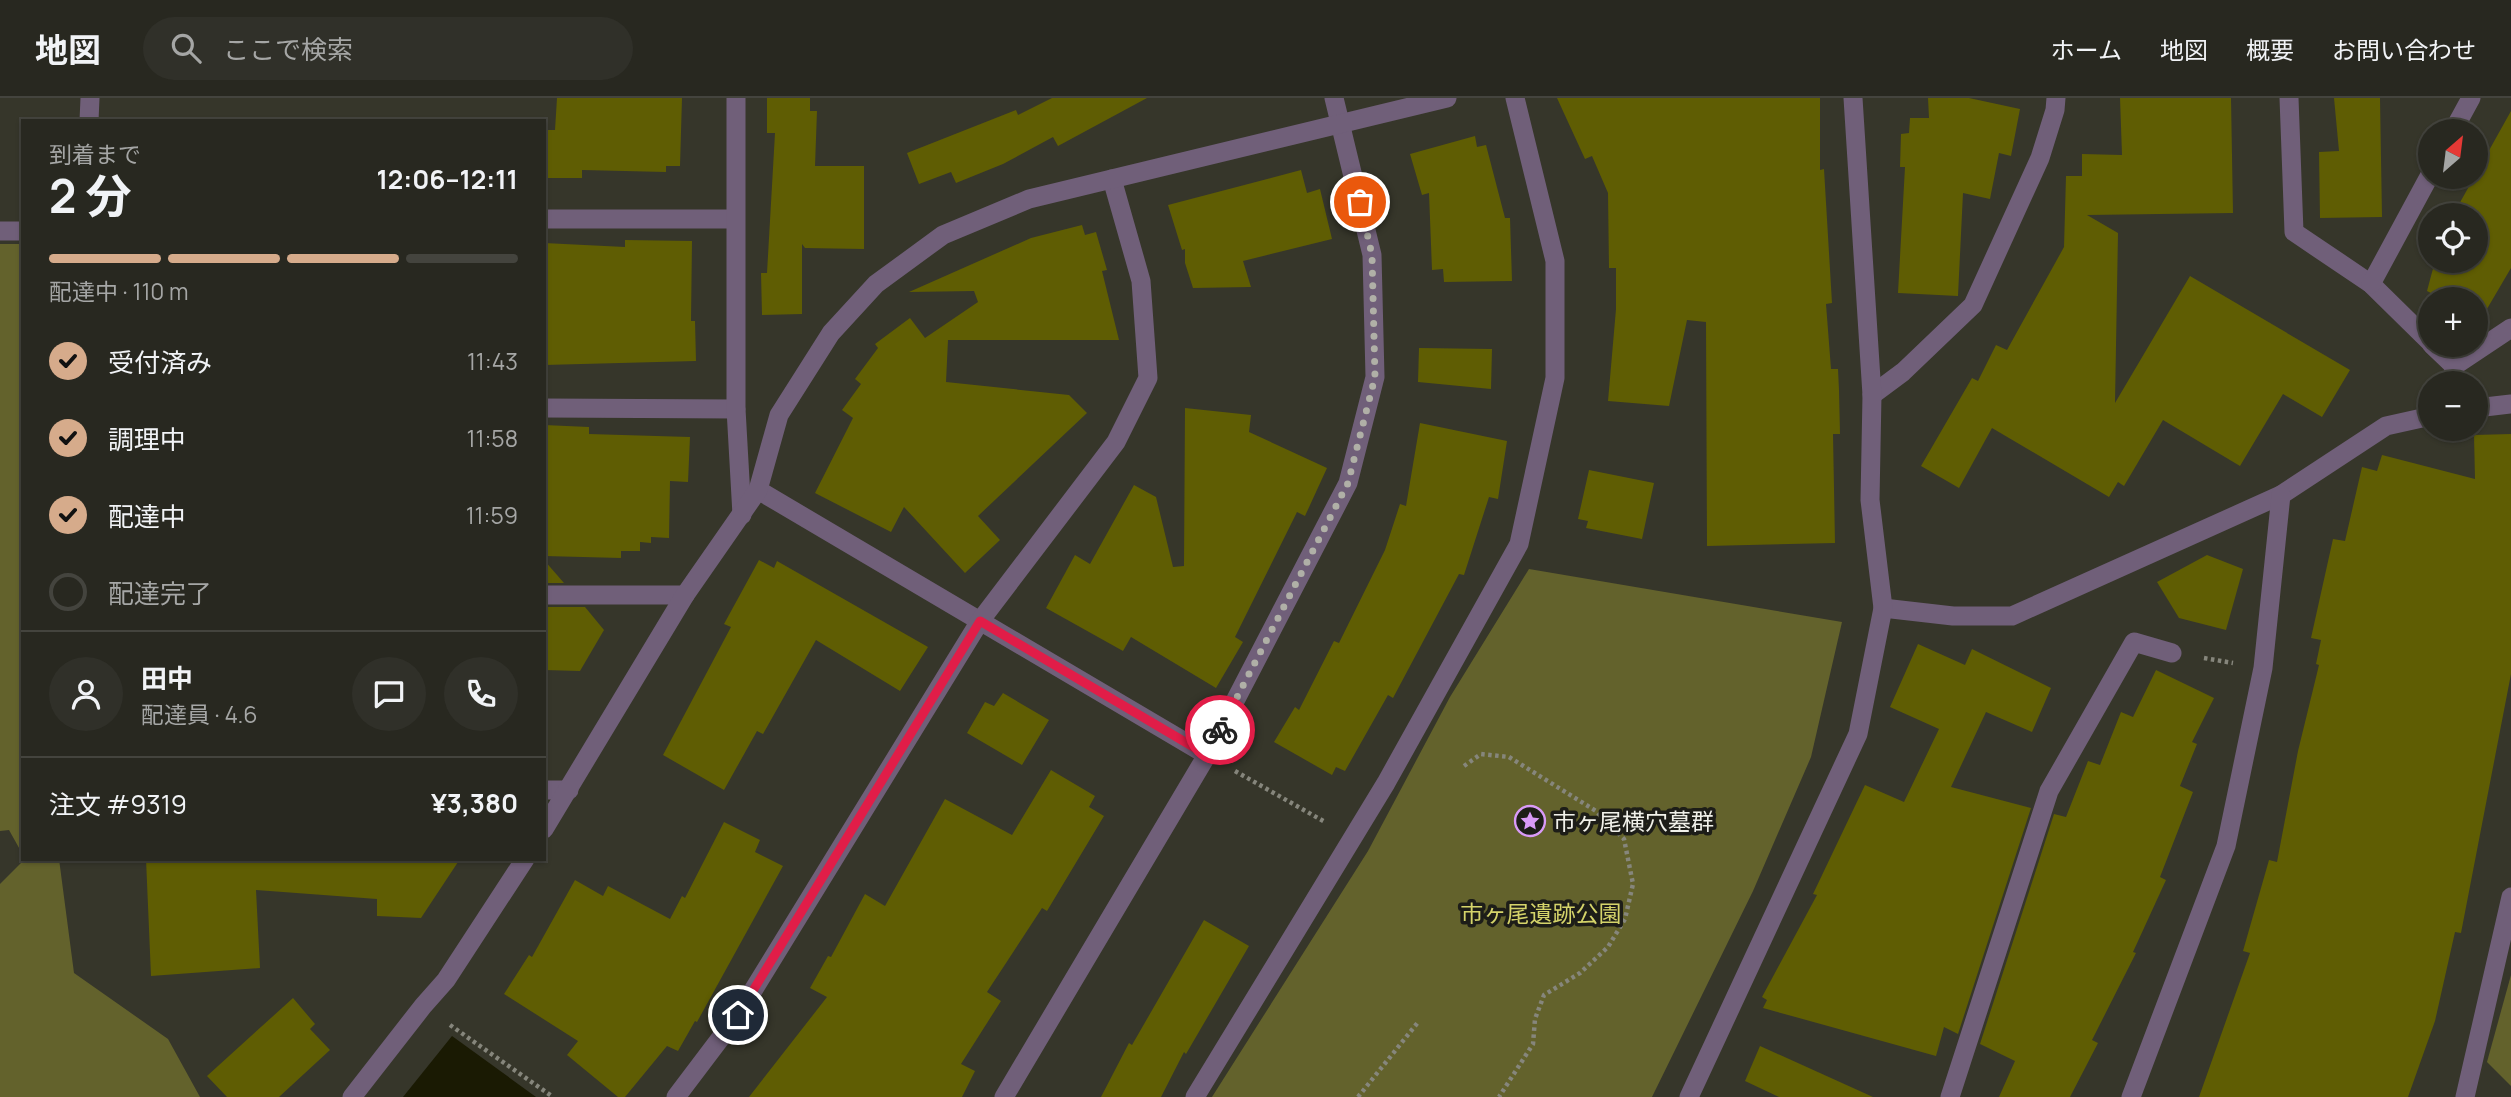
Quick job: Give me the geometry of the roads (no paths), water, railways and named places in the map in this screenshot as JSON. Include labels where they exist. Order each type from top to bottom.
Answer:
[{"type":"street","points":[[89,119],[90,98]]},
{"type":"street","points":[[736,98],[736,409],[742,515]]},
{"type":"street","points":[[1004,1097],[1207,755],[1348,483],[1375,377],[1372,255],[1334,98]]},
{"type":"street","points":[[546,826],[685,595],[758,490],[779,415],[831,333],[876,284],[943,235],[1029,199],[1447,98]]},
{"type":"street","points":[[1195,1097],[1393,771],[1519,544],[1555,378],[1555,261],[1515,98]]},
{"type":"street","points":[[1689,1097],[1858,734],[1883,607],[1870,500],[1872,395],[1853,98]]},
{"type":"street","points":[[1872,395],[1903,372],[1973,305],[2040,158],[2055,110],[2056,98]]},
{"type":"street","points":[[2289,98],[2294,232],[2371,284],[2418,331]]},
{"type":"street","points":[[2460,119],[2471,98]]},
{"type":"street","points":[[676,1097],[738,1015],[980,621],[1116,442],[1148,378],[1141,281],[1112,179]]},
{"type":"street","points":[[2371,284],[2422,189]]},
{"type":"street","points":[[546,219],[735,219]]},
{"type":"street","points":[[0,231],[21,231]]},
{"type":"street","points":[[2459,371],[2511,328]]},
{"type":"street","points":[[2488,407],[2511,404]]},
{"type":"street","points":[[546,408],[736,409]]},
{"type":"street","points":[[1883,607],[1953,616],[2012,616],[2281,495],[2386,426],[2418,419]]},
{"type":"street","points":[[758,490],[1207,755]]},
{"type":"street","points":[[2131,1097],[2226,846],[2263,668],[2281,495]]},
{"type":"street","points":[[546,595],[685,595]]},
{"type":"street","points":[[1950,1097],[2049,792],[2134,642],[2172,653]]},
{"type":"street","points":[[546,790],[569,790]]},
{"type":"street","points":[[352,1097],[446,980],[524,861]]},
{"type":"street","points":[[2465,1097],[2511,897]]},
{"type":"place","name":"市ヶ尾横穴墓群","points":[[1530,821]]},
{"type":"park label","name":"市ヶ尾遺跡公園","points":[[1541,913]]}]
